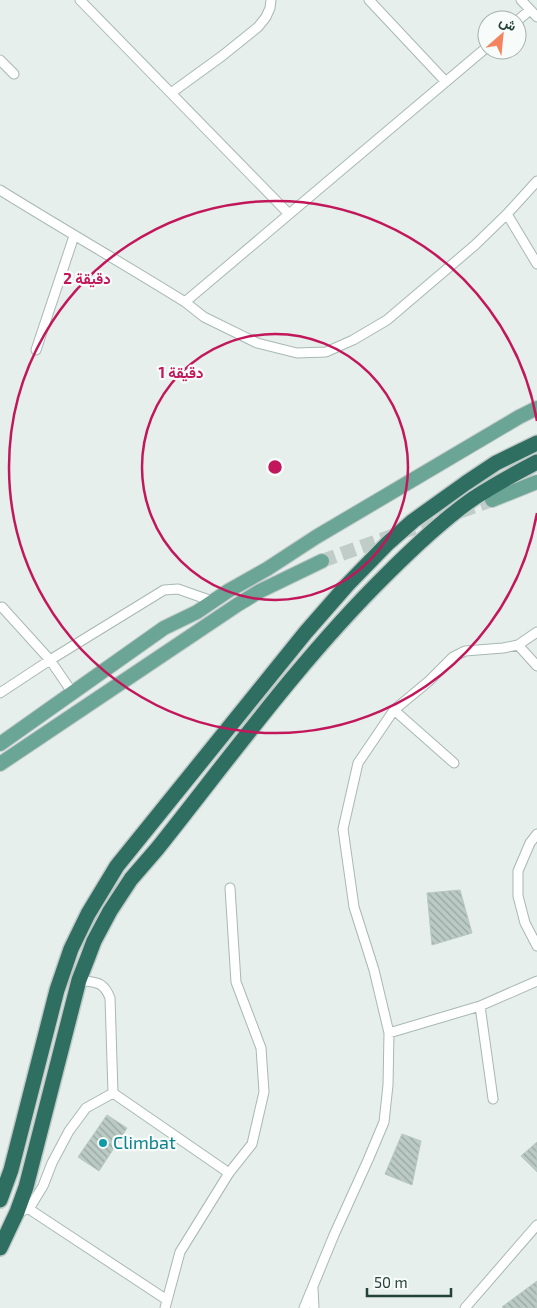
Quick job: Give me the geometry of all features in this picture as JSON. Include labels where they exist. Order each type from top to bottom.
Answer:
[{"type":"highway","points":[[0,1200],[11,1170],[57,990],[72,949],[88,914],[117,866],[306,632],[361,570],[413,521],[466,482],[496,463],[537,443]]},
{"type":"highway","points":[[0,1248],[23,1210],[26,1187],[79,980],[94,941],[110,911],[131,880],[312,654],[361,599],[442,522],[474,498],[537,462]]},
{"type":"main road","points":[[0,744],[164,628],[197,612],[316,537],[537,408]]},
{"type":"main road","points":[[492,500],[537,482]]},
{"type":"main road","points":[[0,764],[231,609],[260,591],[322,561]]},
{"type":"street","points":[[80,0],[289,214]]},
{"type":"street","points":[[171,93],[258,27],[266,17],[271,0]]},
{"type":"street","points":[[369,0],[446,82]]},
{"type":"street","points":[[521,0],[537,17]]},
{"type":"street","points":[[185,302],[477,56]]},
{"type":"street","points":[[0,60],[14,74]]},
{"type":"street","points":[[0,190],[185,302],[204,317],[257,343],[297,353],[326,352],[353,340],[387,320],[474,245],[507,214],[537,181]]},
{"type":"street","points":[[507,214],[537,264]]},
{"type":"street","points":[[36,350],[74,236]]},
{"type":"street","points":[[0,693],[164,590],[178,589],[212,602]]},
{"type":"street","points":[[2,607],[50,660],[72,692]]},
{"type":"street","points":[[304,1308],[384,1122],[388,1085],[388,1033],[374,970],[354,907],[343,829],[358,763],[394,710],[453,657],[465,651],[518,645],[537,632]]},
{"type":"street","points":[[518,645],[537,666]]},
{"type":"street","points":[[394,710],[454,763]]},
{"type":"street","points":[[537,834],[530,842],[518,871],[518,896],[525,923],[537,946]]},
{"type":"street","points":[[112,1093],[86,1108],[69,1131],[52,1163],[43,1186],[23,1210],[166,1304],[180,1252],[229,1173],[252,1144],[264,1092],[261,1048],[236,982],[230,888]]},
{"type":"street","points":[[79,980],[99,983],[106,988],[110,998],[112,1093]]},
{"type":"street","points":[[388,1033],[480,1006],[537,981]]},
{"type":"street","points":[[480,1006],[493,1099]]},
{"type":"street","points":[[112,1093],[229,1173]]},
{"type":"street","points":[[465,1308],[537,1225]]},
{"type":"street","points":[[313,1287],[314,1308]]},
{"type":"building","points":[[460,890],[472,933],[432,945],[427,893]]},
{"type":"building","name":"Climbat","points":[[107,1115],[127,1128],[99,1171],[78,1157]]},
{"type":"building","points":[[402,1134],[421,1141],[412,1185],[385,1174]]},
{"type":"building","points":[[537,1142],[537,1172],[521,1156]]},
{"type":"building","points":[[537,1281],[537,1308],[502,1307]]},
{"type":"tunnel","points":[[322,561],[492,500]]},
{"type":"place","name":"Climbat","points":[[103,1143]]}]
